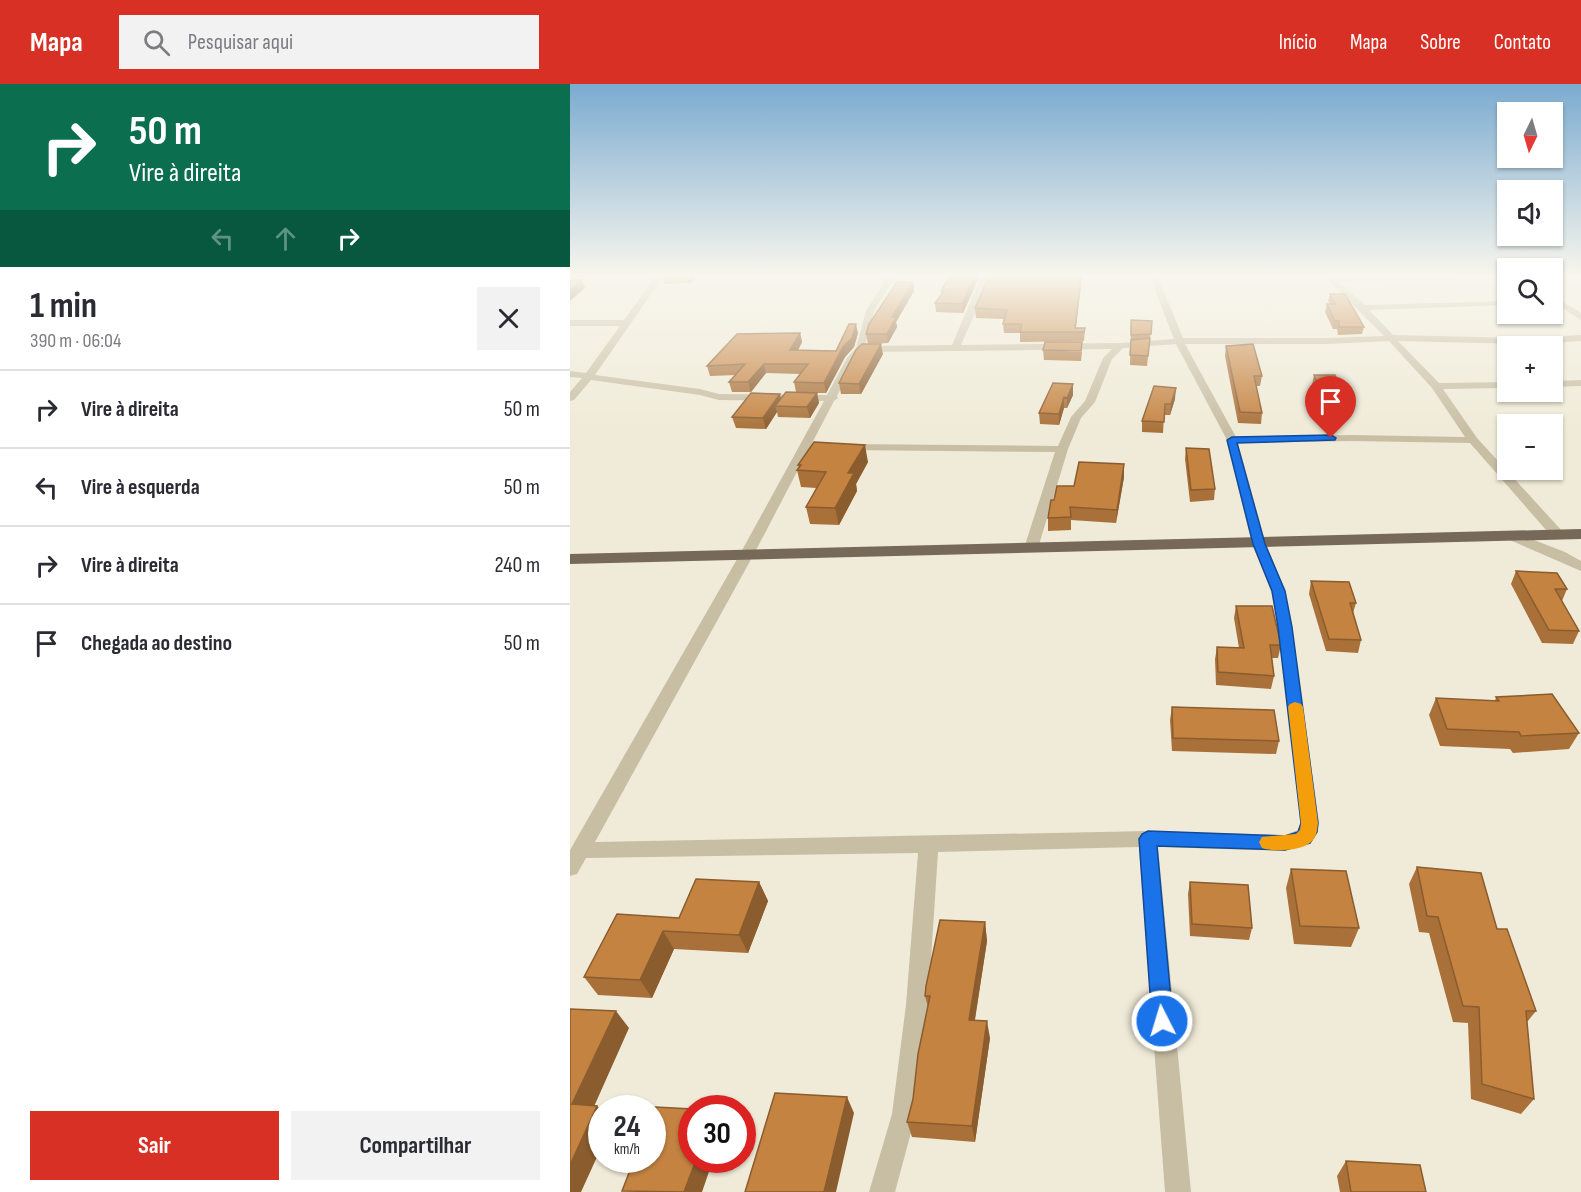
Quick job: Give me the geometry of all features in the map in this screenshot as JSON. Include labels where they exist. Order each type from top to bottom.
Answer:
[{"type":"main road","points":[[570,559],[1259,544],[1581,534]]},
{"type":"street","points":[[570,398],[589,376],[622,329]]},
{"type":"street","points":[[570,868],[747,554],[818,446],[833,398],[852,358],[860,349],[865,329]]},
{"type":"street","points":[[956,349],[965,329]]},
{"type":"street","points":[[580,850],[1148,839],[1285,843],[1304,838],[1310,823],[1285,627],[1278,591],[1259,544],[1232,440],[1200,384],[1175,329]]},
{"type":"street","points":[[1382,329],[1436,386],[1473,440],[1558,535]]},
{"type":"street","points":[[860,349],[1120,346],[1180,341],[1272,342],[1391,338],[1522,341],[1581,338]]},
{"type":"street","points":[[1031,548],[1062,449],[1076,417],[1090,402],[1108,358],[1120,346]]},
{"type":"street","points":[[570,374],[700,392],[719,397],[833,398]]},
{"type":"street","points":[[1563,384],[1581,383]]},
{"type":"street","points":[[1436,386],[1497,385]]},
{"type":"street","points":[[1232,440],[1351,438],[1473,440]]},
{"type":"street","points":[[818,446],[1062,449]]},
{"type":"street","points":[[1510,535],[1560,555],[1581,567]]},
{"type":"street","points":[[1148,839],[1178,1192]]},
{"type":"street","points":[[882,1192],[904,1114],[917,1005],[921,926],[929,844]]},
{"type":"building","points":[[847,329],[855,329],[852,338],[843,347],[824,383],[794,382],[808,364],[764,364],[748,382],[729,382],[745,364],[707,366],[737,334],[800,333],[790,350],[836,351]]},
{"type":"building","points":[[868,329],[890,329],[887,334],[866,334]]},
{"type":"building","points":[[1021,329],[1085,329],[1084,332],[1020,332]]},
{"type":"building","points":[[1131,329],[1151,329],[1151,334],[1131,335]]},
{"type":"building","points":[[1150,338],[1148,356],[1130,355],[1131,340]]},
{"type":"building","points":[[1045,342],[1082,342],[1081,351],[1043,350]]},
{"type":"building","points":[[862,344],[881,344],[859,384],[839,383],[856,350]]},
{"type":"building","points":[[1253,344],[1262,376],[1254,376],[1262,413],[1240,412],[1226,346]]},
{"type":"building","points":[[1314,375],[1335,375],[1348,408],[1327,407]]},
{"type":"building","points":[[1053,383],[1073,384],[1067,398],[1064,397],[1059,414],[1039,413]]},
{"type":"building","points":[[1154,386],[1176,388],[1171,404],[1165,404],[1164,422],[1142,421]]},
{"type":"building","points":[[786,392],[817,393],[807,407],[775,406]]},
{"type":"building","points":[[751,393],[780,394],[763,418],[732,417]]},
{"type":"building","points":[[814,442],[865,445],[848,473],[854,473],[835,508],[806,507],[826,472],[797,470]]},
{"type":"building","points":[[1186,448],[1209,449],[1215,489],[1191,490]]},
{"type":"building","points":[[1079,462],[1124,464],[1117,510],[1070,507],[1071,517],[1048,518],[1051,500],[1054,500],[1057,486],[1074,486]]},
{"type":"building","points":[[1516,571],[1557,573],[1567,589],[1555,589],[1579,631],[1549,630]]},
{"type":"building","points":[[1311,581],[1349,582],[1356,603],[1350,603],[1361,640],[1329,639]]},
{"type":"building","points":[[1236,606],[1272,606],[1281,645],[1270,645],[1274,676],[1218,672],[1217,647],[1244,648]]},
{"type":"building","points":[[1552,694],[1579,733],[1521,736],[1519,732],[1447,729],[1436,698],[1499,701],[1496,697]]},
{"type":"building","points":[[1172,707],[1274,710],[1279,741],[1173,738]]},
{"type":"building","points":[[1417,867],[1481,873],[1497,929],[1507,929],[1536,1011],[1526,1011],[1534,1099],[1482,1084],[1479,1007],[1463,1006],[1438,917],[1427,916]]},
{"type":"building","points":[[1291,869],[1346,871],[1359,928],[1300,926]]},
{"type":"building","points":[[696,879],[759,882],[739,935],[663,931],[640,980],[584,977],[617,914],[679,918]]},
{"type":"building","points":[[1190,882],[1248,885],[1252,928],[1192,924]]},
{"type":"building","points":[[940,920],[985,922],[969,1020],[987,1021],[972,1126],[907,1122],[930,996],[925,996],[926,986]]},
{"type":"building","points":[[570,1009],[616,1011],[572,1104],[588,1105],[588,1126],[570,1165]]},
{"type":"building","points":[[775,1093],[847,1097],[824,1192],[745,1192],[751,1173],[756,1173],[756,1156]]},
{"type":"building","points":[[666,1108],[678,1108],[678,1173],[691,1173],[684,1192],[622,1191],[629,1173],[666,1173]]},
{"type":"building","points":[[1346,1161],[1420,1165],[1426,1192],[1351,1192]]},
{"type":"slow traffic","points":[[1268,842],[1285,843],[1304,838],[1310,823],[1295,707]]},
{"type":"route","points":[[1162,1021],[1148,839],[1285,843],[1304,838],[1310,823],[1285,627],[1278,591],[1259,544],[1232,440],[1331,438]]}]
